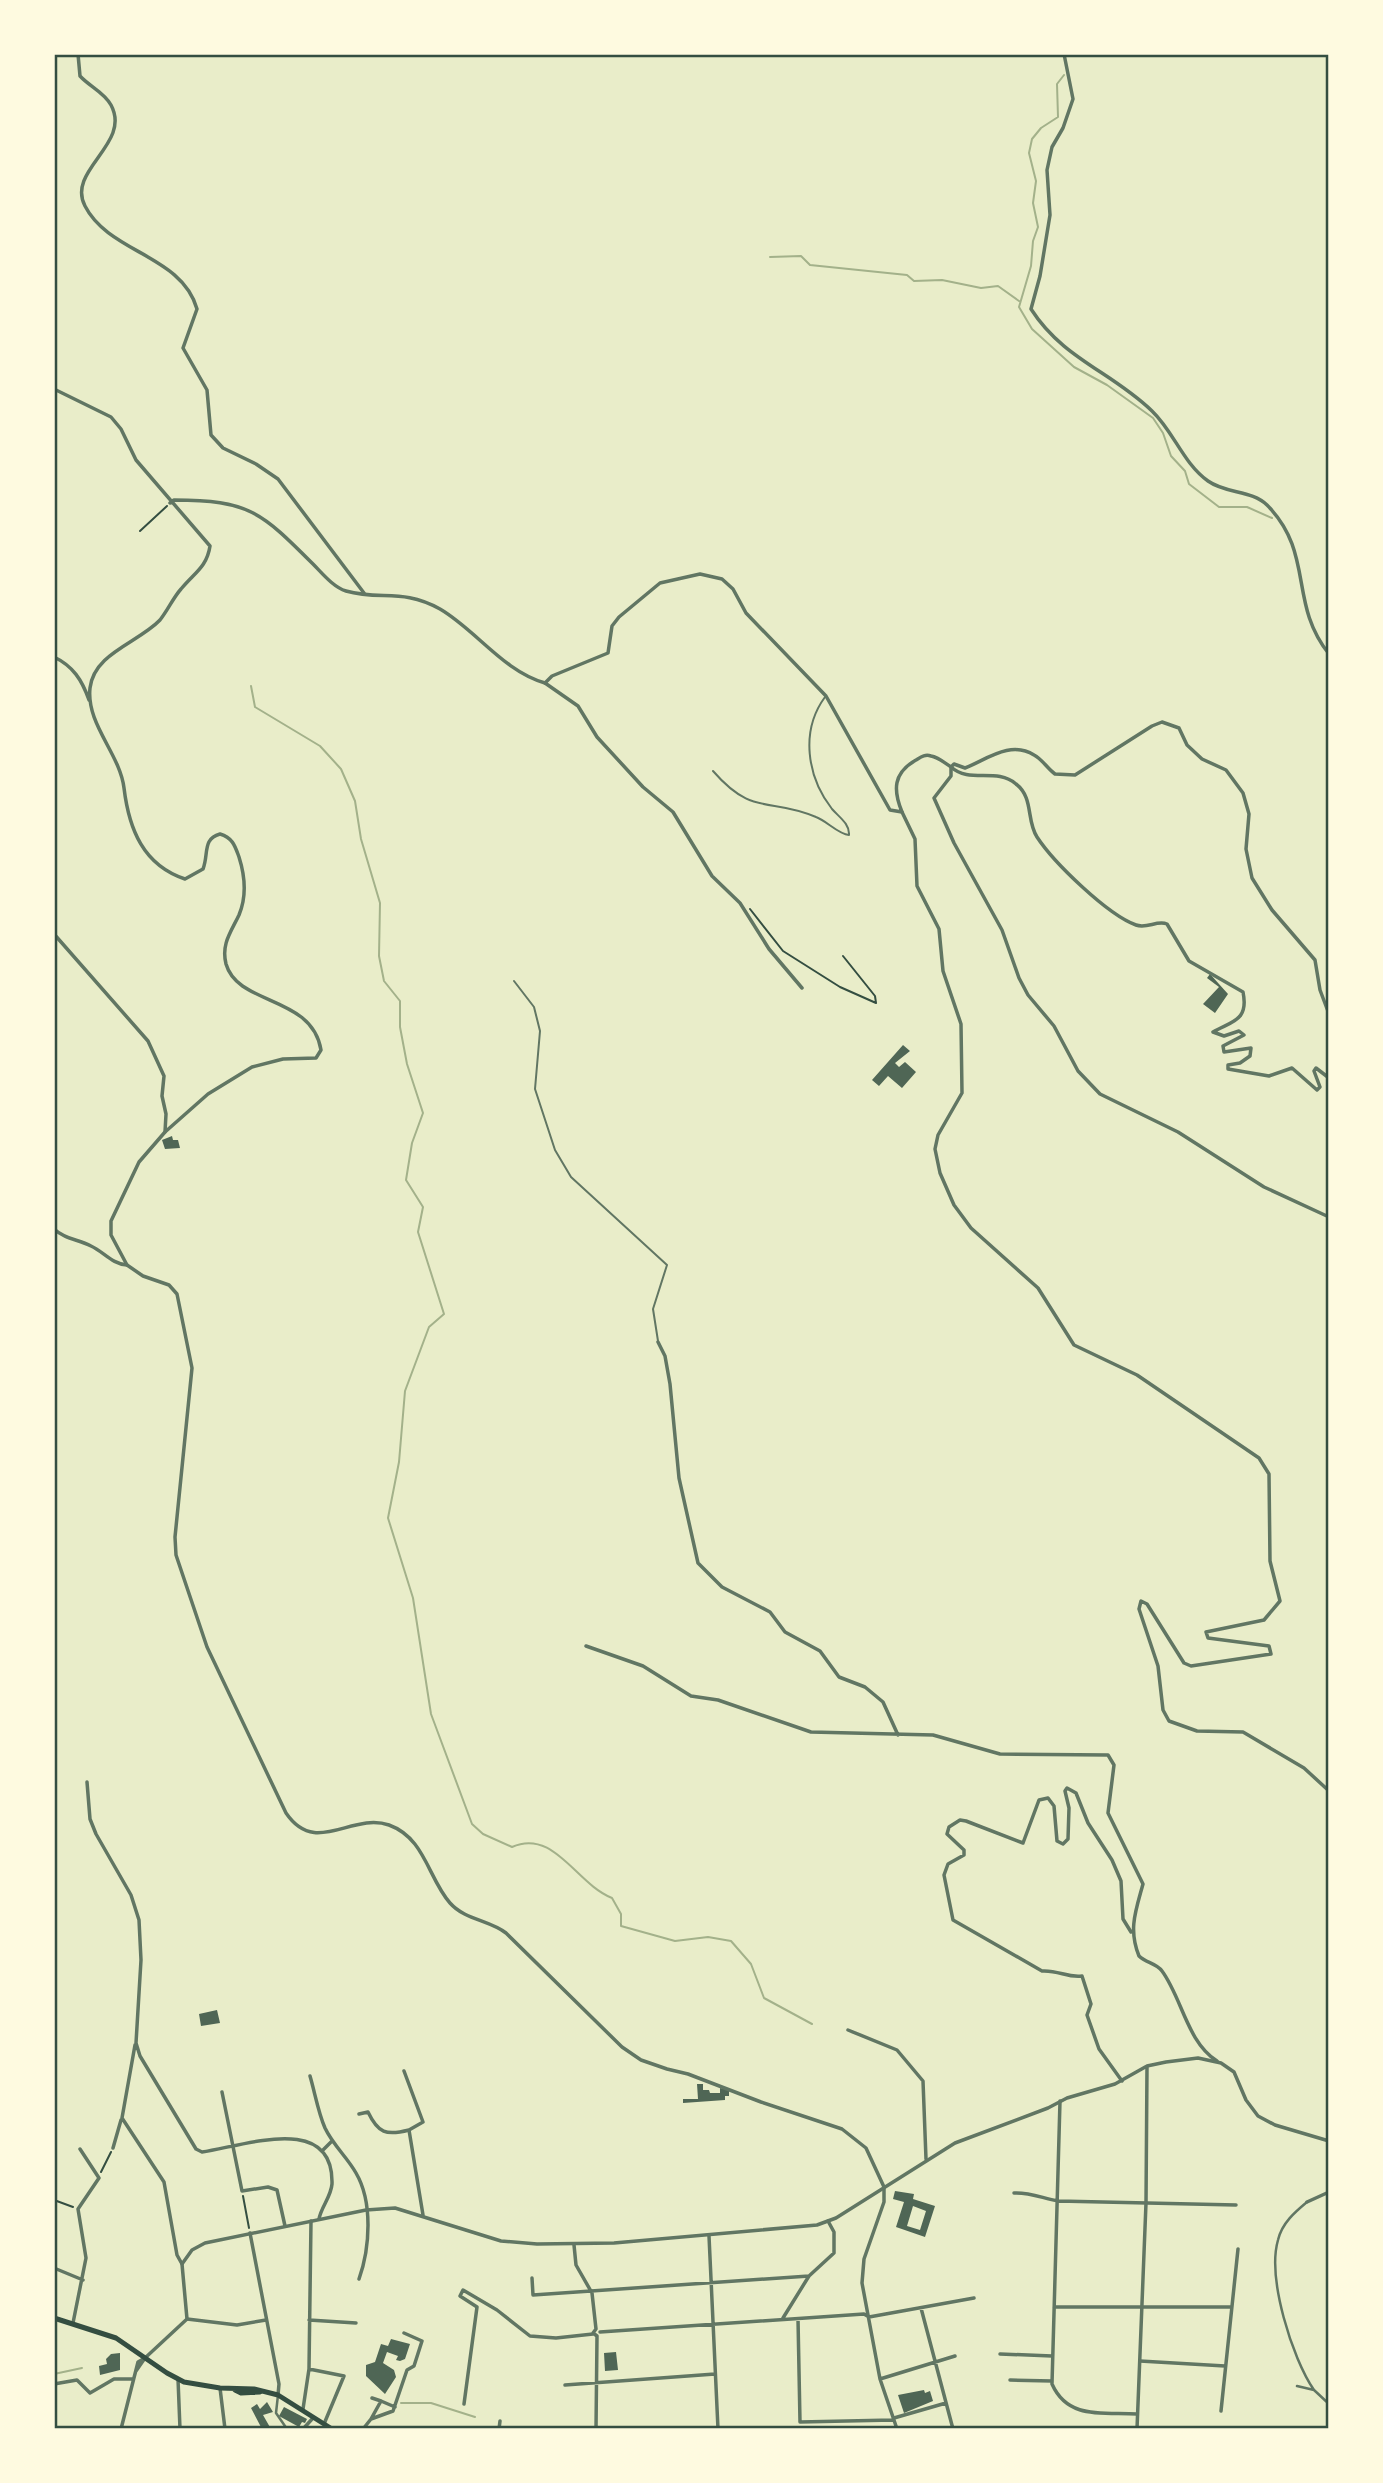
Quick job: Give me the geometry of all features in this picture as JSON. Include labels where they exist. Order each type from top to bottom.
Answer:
[{"type":"main road","points":[[55,2319],[116,2339],[178,2379],[220,2388],[278,2395],[332,2429]]},
{"type":"street","points":[[78,54],[80,76],[107,99],[115,118],[116,132],[111,142],[94,160],[81,195],[85,206],[93,218],[119,239],[175,275],[191,293],[197,309],[183,348],[207,390],[211,435],[223,448],[256,464],[278,480],[364,593]]},
{"type":"street","points":[[1063,54],[1073,99],[1063,128],[1052,147],[1047,170],[1050,215],[1040,276],[1031,309],[1064,349],[1156,414],[1179,450],[1208,482],[1259,499],[1267,505],[1289,534],[1297,551],[1306,616],[1329,654]]},
{"type":"street","points":[[54,389],[111,416],[121,429],[135,460],[209,546],[208,560],[181,589],[161,618],[101,662],[90,689],[92,706]]},
{"type":"street","points":[[170,503],[174,500],[222,502],[251,510],[284,534],[330,581],[345,591],[412,596],[442,610],[485,647],[578,706],[597,737],[643,787],[673,812],[712,876],[740,903],[779,963],[802,988]]},
{"type":"street","points":[[545,683],[552,677],[608,653],[612,626],[648,591],[671,578],[700,574],[722,579],[733,589],[746,612],[826,696],[887,807],[902,812]]},
{"type":"street","points":[[54,657],[72,668],[83,683],[102,734],[118,765],[133,834],[151,859],[166,873],[185,879],[203,869],[206,845],[212,836],[220,834],[233,842],[244,876],[245,894],[224,951],[227,968],[235,980],[300,1015],[320,1043],[321,1050],[316,1058],[283,1059],[252,1067],[224,1082],[165,1132],[131,1178],[111,1221],[111,1235],[127,1265],[143,1276],[169,1285],[177,1294],[192,1368],[174,1537],[176,1555],[207,1647],[291,1819],[314,1833],[371,1823],[401,1831],[417,1845],[436,1885],[456,1910],[488,1922],[506,1933],[622,2047],[641,2060],[842,2129],[866,2148],[884,2187],[884,2202],[865,2254],[862,2275],[880,2379],[897,2429]]},
{"type":"street","points":[[951,767],[954,764],[965,768],[998,752],[1022,751],[1033,754],[1055,774],[1075,775],[1152,726],[1162,722],[1179,728],[1187,745],[1202,759],[1226,770],[1243,793],[1250,814],[1246,849],[1252,878],[1272,910],[1315,960],[1320,990],[1329,1014]]},
{"type":"street","points":[[1329,1078],[1316,1068],[1314,1071],[1320,1087],[1317,1090],[1292,1068],[1269,1076],[1228,1069],[1228,1065],[1240,1063],[1250,1056],[1251,1048],[1224,1052],[1223,1046],[1244,1035],[1239,1031],[1224,1036],[1213,1032],[1237,1021],[1244,1006],[1243,992],[1189,961],[1167,924],[1142,926],[1125,920],[1075,882],[1037,837],[1032,826],[1030,806],[1016,783],[1005,777],[962,775],[927,755],[903,769],[897,779],[895,791],[915,839],[917,886],[939,929],[943,971],[961,1024],[962,1094],[938,1135],[935,1149],[941,1176],[954,1205],[971,1228],[1038,1288],[1074,1345],[1137,1375],[1259,1458],[1269,1474],[1270,1561],[1280,1601],[1264,1620],[1206,1632],[1209,1638],[1217,1641],[1269,1646],[1271,1654],[1191,1666],[1184,1663],[1147,1604],[1141,1601],[1139,1609],[1158,1666],[1163,1710],[1169,1721],[1181,1728],[1243,1732],[1293,1760],[1329,1791]]},
{"type":"street","points":[[951,767],[951,776],[934,799],[954,843],[1002,930],[1024,987],[1054,1026],[1077,1071],[1100,1094],[1178,1132],[1264,1188],[1329,1217]]},
{"type":"street","points":[[54,934],[148,1041],[164,1076],[162,1097],[166,1114],[165,1132]]},
{"type":"street","points":[[54,1229],[65,1238],[88,1244],[120,1265],[127,1265]]},
{"type":"street","points":[[658,1342],[665,1356],[679,1478],[698,1563],[722,1587],[770,1612],[785,1632],[820,1651],[839,1677],[865,1687],[883,1702],[898,1735]]},
{"type":"street","points":[[586,1646],[643,1666],[691,1696],[718,1700],[811,1732],[933,1735],[1000,1754],[1108,1755],[1114,1765],[1108,1813],[1143,1884],[1132,1933]]},
{"type":"street","points":[[87,1782],[90,1818],[96,1834],[131,1895],[139,1920],[141,1960],[136,2043],[122,2119],[113,2148]]},
{"type":"street","points":[[1122,2081],[1099,2049],[1087,2015],[1091,2004],[1082,1976],[1071,1978],[1059,1970],[1042,1971],[953,1920],[944,1875],[948,1864],[964,1855],[964,1850],[947,1834],[953,1823],[966,1821],[1023,1843],[1039,1800],[1048,1798],[1054,1806],[1057,1841],[1063,1844],[1068,1839],[1069,1818],[1065,1791],[1067,1787],[1076,1793],[1088,1823],[1112,1860],[1121,1881],[1123,1919],[1132,1933],[1139,1956],[1157,1965],[1194,2034],[1209,2056],[1234,2073],[1246,2100],[1258,2116],[1275,2125],[1329,2141]]},
{"type":"street","points":[[848,2030],[897,2050],[923,2081],[926,2159]]},
{"type":"street","points":[[136,2043],[192,2147],[202,2152],[297,2137],[311,2141],[322,2151],[332,2182],[319,2219]]},
{"type":"street","points":[[182,2264],[187,2256],[205,2243],[366,2210],[396,2208],[501,2241],[574,2245],[805,2227],[828,2221],[926,2159],[976,2134],[1060,2101],[1122,2081],[1147,2066],[1198,2058],[1217,2061]]},
{"type":"street","points":[[1137,2429],[1146,2203],[1147,2066]]},
{"type":"street","points":[[359,2115],[368,2112],[375,2127],[382,2133],[393,2134],[409,2130],[423,2122],[404,2071]]},
{"type":"street","points":[[310,2076],[322,2119],[332,2141],[358,2176],[366,2210],[365,2261],[359,2279]]},
{"type":"street","points":[[222,2092],[242,2191],[268,2187],[276,2190],[285,2226]]},
{"type":"street","points":[[1060,2101],[1052,2381],[1058,2396],[1075,2410],[1137,2414]]},
{"type":"street","points":[[122,2119],[164,2182],[177,2255],[182,2264],[187,2319]]},
{"type":"street","points":[[409,2130],[423,2215]]},
{"type":"street","points":[[322,2151],[332,2141]]},
{"type":"street","points":[[72,2325],[86,2258],[78,2210],[99,2178],[79,2149]]},
{"type":"street","points":[[1014,2193],[1029,2192],[1036,2197],[1058,2201],[1237,2205]]},
{"type":"street","points":[[1329,2192],[1307,2202],[1286,2221],[1277,2241],[1278,2286],[1291,2344],[1304,2376],[1329,2404]]},
{"type":"street","points":[[303,2410],[309,2369],[311,2221]]},
{"type":"street","points":[[783,2318],[809,2276],[828,2260],[836,2243],[828,2221]]},
{"type":"street","points":[[250,2233],[279,2384],[276,2413],[287,2429]]},
{"type":"street","points":[[709,2236],[718,2429]]},
{"type":"street","points":[[574,2245],[578,2269],[592,2293],[596,2333],[596,2429]]},
{"type":"street","points":[[1222,2411],[1238,2249]]},
{"type":"street","points":[[54,2268],[83,2280]]},
{"type":"street","points":[[533,2278],[533,2295],[809,2276]]},
{"type":"street","points":[[464,2404],[477,2307],[460,2295],[463,2290],[497,2310],[530,2336],[556,2338],[713,2322],[864,2314],[869,2316],[974,2298]]},
{"type":"street","points":[[1054,2307],[1231,2307]]},
{"type":"street","points":[[921,2308],[953,2429]]},
{"type":"street","points":[[798,2318],[800,2422],[893,2419],[946,2403]]},
{"type":"street","points":[[187,2319],[225,2325],[266,2320]]},
{"type":"street","points":[[121,2429],[138,2362],[187,2319]]},
{"type":"street","points":[[309,2320],[356,2323]]},
{"type":"street","points":[[371,2419],[386,2415],[396,2407],[407,2370],[414,2366],[421,2340],[404,2333]]},
{"type":"street","points":[[1000,2354],[1052,2356]]},
{"type":"street","points":[[880,2379],[955,2356]]},
{"type":"street","points":[[1140,2361],[1225,2366]]},
{"type":"street","points":[[309,2369],[344,2376],[324,2424]]},
{"type":"street","points":[[565,2385],[596,2385],[715,2374]]},
{"type":"street","points":[[54,2384],[77,2380],[90,2393],[114,2379],[132,2379]]},
{"type":"street","points":[[178,2379],[180,2429]]},
{"type":"street","points":[[1010,2380],[1052,2381]]},
{"type":"street","points":[[1297,2386],[1314,2390]]},
{"type":"street","points":[[220,2388],[225,2429]]},
{"type":"street","points":[[372,2398],[396,2407]]},
{"type":"street","points":[[363,2429],[381,2401]]},
{"type":"street","points":[[303,2429],[314,2417]]},
{"type":"street","points":[[499,2429],[500,2421]]},
{"type":"street","points":[[868,2421],[868,2429]]},
{"type":"lane","points":[[713,771],[736,795],[747,801],[815,816],[845,836],[849,835],[847,825],[824,796],[808,748],[812,722],[826,696]]},
{"type":"lane","points":[[514,981],[534,1007],[540,1031],[535,1089],[555,1150],[571,1177],[667,1265],[653,1309],[658,1342]]},
{"type":"path","points":[[140,531],[170,503]]},
{"type":"path","points":[[740,903],[755,914],[783,951],[840,986],[876,1003],[875,996],[843,956]]},
{"type":"path","points":[[99,2178],[113,2148]]},
{"type":"path","points":[[242,2191],[250,2233]]},
{"type":"path","points":[[54,2200],[78,2210]]},
{"type":"building","points":[[1210,974],[1228,994],[1215,1013],[1203,1004],[1219,987],[1207,978]]},
{"type":"building","points":[[903,1045],[910,1051],[895,1063],[899,1067],[905,1062],[916,1072],[902,1088],[888,1076],[879,1086],[872,1080]]},
{"type":"building","points":[[172,1136],[173,1140],[178,1140],[180,1148],[165,1149],[162,1140]]},
{"type":"building","points":[[217,2010],[220,2023],[201,2026],[199,2014]]},
{"type":"building","points":[[697,2084],[703,2084],[703,2090],[709,2090],[710,2093],[720,2093],[720,2088],[729,2090],[729,2096],[725,2096],[725,2100],[683,2103],[683,2099],[698,2099]]},
{"type":"building","points":[[895,2191],[914,2194],[913,2199],[935,2206],[925,2237],[896,2227],[904,2202],[893,2199]],"holes":[[[913,2206],[926,2211],[920,2230],[907,2226]]]},
{"type":"building","points":[[391,2339],[410,2344],[405,2359],[400,2361],[396,2360],[398,2356],[387,2352],[383,2363],[394,2370],[396,2377],[385,2394],[366,2376],[366,2365],[375,2362],[381,2344],[388,2346]]},
{"type":"building","points":[[616,2352],[618,2370],[605,2371],[604,2353]]},
{"type":"building","points":[[120,2353],[120,2370],[100,2375],[99,2366],[107,2364],[106,2359],[111,2354]]},
{"type":"building","points":[[924,2390],[925,2393],[930,2391],[933,2401],[904,2413],[898,2395]]},
{"type":"building","points":[[267,2402],[273,2412],[263,2415],[271,2429],[262,2429],[251,2408],[257,2404],[260,2409]]},
{"type":"building","points":[[284,2407],[307,2419],[305,2423],[302,2422],[299,2427],[279,2416]]},
{"type":"waterway","points":[[1064,75],[1057,84],[1058,117],[1041,128],[1032,139],[1029,153],[1036,181],[1033,203],[1038,227],[1033,241],[1031,266],[1019,307],[1032,329],[1074,367],[1107,385],[1153,418],[1163,433],[1171,456],[1185,471],[1189,484],[1219,507],[1247,507],[1272,518]]},
{"type":"waterway","points":[[770,257],[801,256],[810,265],[907,275],[914,281],[942,280],[981,288],[998,286],[1019,301]]},
{"type":"waterway","points":[[251,686],[255,707],[320,746],[341,769],[355,801],[361,839],[380,903],[379,956],[384,981],[400,1001],[400,1027],[407,1064],[423,1113],[412,1143],[406,1180],[423,1207],[418,1232],[444,1314],[429,1327],[405,1391],[399,1462],[388,1518],[413,1598],[431,1714],[472,1824],[483,1834],[512,1847],[527,1843],[553,1851],[599,1891],[612,1898],[621,1914],[621,1926],[675,1941],[708,1937],[731,1941],[751,1964],[764,1998],[812,2024]]},
{"type":"waterway","points":[[54,2374],[82,2368]]},
{"type":"waterway","points":[[401,2403],[431,2403],[475,2417]]}]
